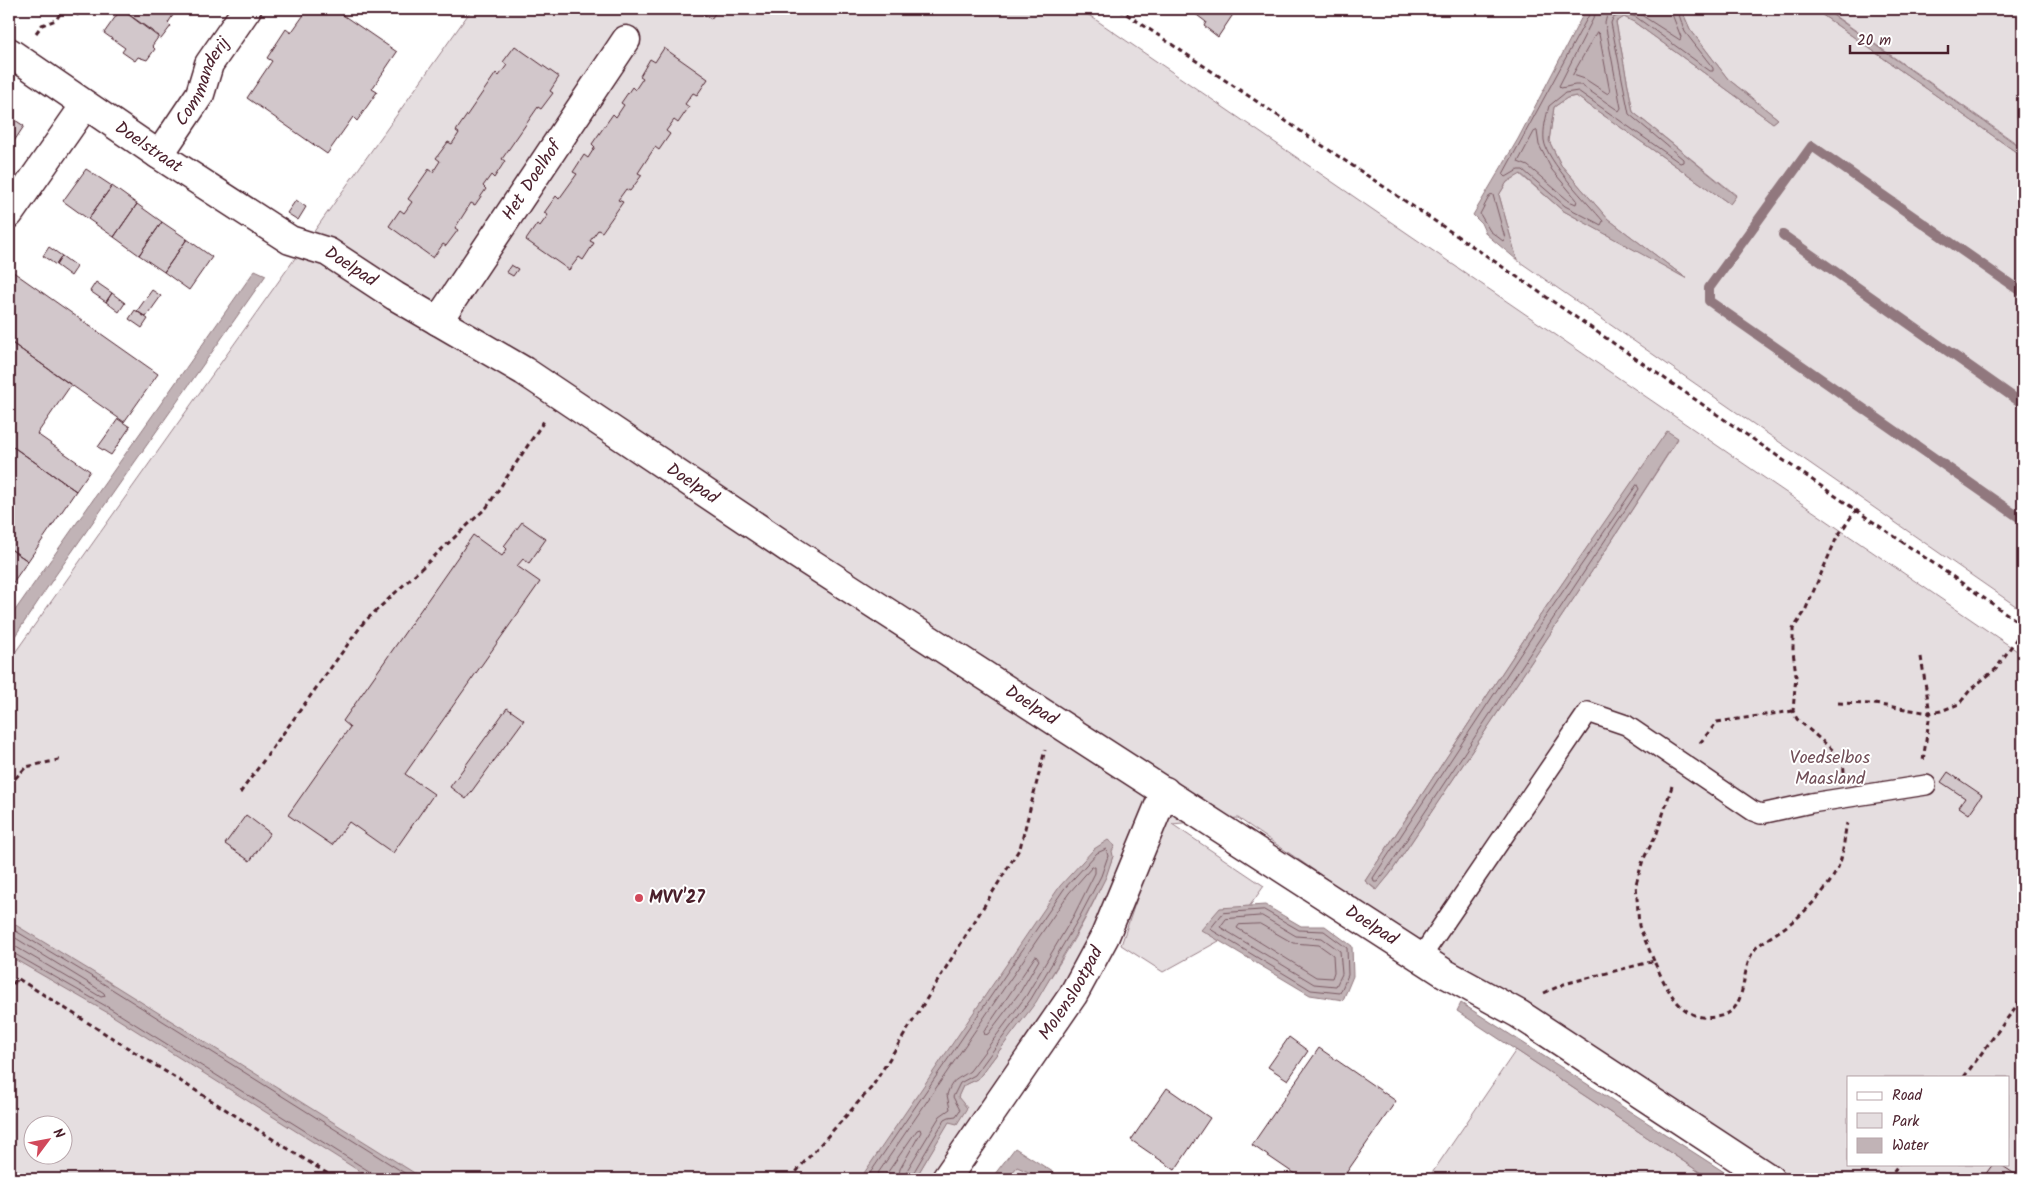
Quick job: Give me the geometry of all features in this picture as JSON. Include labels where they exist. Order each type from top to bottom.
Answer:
[{"type":"street","name":"Commanderij","points":[[160,155],[200,94],[209,64],[247,9]]},
{"type":"street","name":"Het Doelhof","points":[[438,321],[626,40]]},
{"type":"street","name":"Doelstraat","points":[[14,55],[85,105],[290,240]]},
{"type":"street","points":[[9,214],[85,105]]},
{"type":"street","name":"Doelpad","points":[[290,240],[328,252],[438,321],[524,371],[797,554],[1446,974],[1518,1014],[1770,1179]]},
{"type":"street","name":"Molenslootpad","points":[[946,1179],[1073,995],[1105,936],[1165,791]]},
{"type":"lane","points":[[1421,957],[1588,712],[1626,725],[1753,812],[1761,814],[1812,803],[1926,785]]},
{"type":"path","points":[[14,55],[42,24],[56,20],[63,9]]},
{"type":"path","points":[[1119,9],[1478,250],[2023,625]]},
{"type":"path","points":[[240,792],[364,622],[486,507],[559,396]]},
{"type":"path","points":[[1670,790],[1656,833],[1643,860],[1636,884],[1639,926],[1669,993],[1680,1007],[1692,1015],[1709,1018],[1726,1015],[1737,1005],[1748,966],[1756,948],[1790,924],[1819,895],[1840,864],[1848,817],[1843,759],[1797,719],[1793,711],[1796,675],[1793,629],[1804,613],[1837,537],[1856,510]]},
{"type":"path","points":[[1838,703],[1874,704],[1930,712],[1942,711],[1959,704],[1971,689],[1996,669],[2023,629]]},
{"type":"path","points":[[1921,657],[1930,712],[1923,760],[1926,785]]},
{"type":"path","points":[[1684,765],[1717,722],[1793,711]]},
{"type":"path","points":[[791,1179],[872,1086],[1020,848],[1053,718]]},
{"type":"path","points":[[9,785],[26,767],[63,759]]},
{"type":"path","points":[[1518,1014],[1536,997],[1564,984],[1654,961]]},
{"type":"path","points":[[9,992],[17,978],[336,1179]]},
{"type":"path","points":[[1965,1076],[2023,997]]},
{"type":"path","points":[[1888,1179],[1898,1166]]},
{"type":"green space","name":"Voedselbos Maasland","points":[[472,9],[1080,9],[2023,655],[2023,1179],[1780,1179],[1364,911],[1331,882],[1238,818],[1172,824],[1264,886],[1228,936],[1163,972],[1121,945],[1162,825],[1080,966],[935,1179],[915,1179],[949,1121],[952,1121],[959,1100],[958,1096],[963,1086],[978,1079],[1017,1027],[1054,972],[1087,915],[1113,856],[891,1179],[9,1179],[9,661]],"holes":[[[1667,432],[1678,439],[1390,874],[1376,890],[1365,881],[1535,623]]]},
{"type":"green space","points":[[1681,9],[1814,9],[2023,157],[2023,611],[1517,260],[1499,195],[1507,182],[1520,174],[1562,210],[1683,276],[1608,219],[1561,165],[1549,141],[1554,107],[1567,98],[1576,96],[1730,204],[1736,195],[1633,112],[1616,22],[1624,17],[1634,22],[1773,123],[1778,119],[1728,79],[1690,29]]},
{"type":"green space","points":[[1825,9],[2023,9],[2023,148]]},
{"type":"green space","points":[[1516,1050],[1710,1179],[1428,1179]]},
{"type":"green space","points":[[1017,1166],[1045,1179],[1007,1179]]},
{"type":"water","points":[[1586,9],[1681,9],[1690,29],[1728,79],[1778,119],[1773,123],[1634,22],[1624,17],[1616,22],[1633,112],[1736,196],[1730,204],[1576,96],[1567,98],[1554,107],[1549,141],[1561,165],[1608,219],[1687,279],[1562,210],[1521,174],[1507,182],[1499,195],[1517,260],[1486,234],[1481,223],[1473,215],[1518,139]]},
{"type":"water","points":[[1814,9],[1824,9],[2023,149],[2023,157]]},
{"type":"water","points":[[255,270],[266,275],[55,576],[9,645],[9,619]]},
{"type":"water","points":[[1667,431],[1678,438],[1598,562],[1390,874],[1377,890],[1365,881],[1535,623]]},
{"type":"water","points":[[1108,840],[1115,846],[1112,851],[1113,856],[1106,877],[1084,920],[1036,1002],[978,1079],[963,1086],[958,1097],[967,1108],[957,1124],[949,1122],[915,1179],[860,1179],[1060,886],[1094,849]]},
{"type":"water","points":[[1265,905],[1301,926],[1325,926],[1352,946],[1353,976],[1343,1000],[1310,995],[1201,930],[1220,908]]},
{"type":"water","points":[[9,921],[424,1179],[372,1179],[108,1013],[9,956]]},
{"type":"water","points":[[1461,1003],[1735,1179],[1710,1179],[1457,1011]]},
{"type":"water","points":[[1015,1148],[1064,1179],[1045,1179],[1017,1167],[1007,1179],[991,1179]]},
{"type":"building","points":[[68,9],[83,9],[78,16]]},
{"type":"building","points":[[121,9],[159,36],[152,46],[155,49],[147,60],[138,57],[135,61],[122,52],[125,48],[104,33]]},
{"type":"building","points":[[121,9],[169,9],[175,12],[168,23],[171,26],[161,39]]},
{"type":"building","points":[[308,9],[334,9],[397,52],[372,89],[377,92],[357,121],[353,117],[327,154],[247,98],[272,61],[267,58],[286,29],[291,33]]},
{"type":"building","points":[[696,9],[718,9],[711,19]]},
{"type":"building","points":[[1189,9],[1228,9],[1234,13],[1218,37],[1204,26],[1206,22]]},
{"type":"building","points":[[515,46],[559,77],[550,91],[553,93],[541,109],[538,107],[502,159],[505,161],[494,178],[491,175],[483,186],[486,189],[475,205],[471,203],[455,228],[458,230],[446,246],[443,244],[433,258],[389,226],[400,210],[404,213],[412,202],[408,199],[429,169],[433,172],[440,161],[436,158],[448,142],[452,144],[459,133],[456,131],[496,73],[499,76],[507,65],[503,62]]},
{"type":"building","points":[[664,48],[708,79],[697,95],[693,93],[685,104],[689,107],[678,123],[674,120],[666,131],[670,134],[659,150],[655,147],[638,173],[642,175],[630,191],[626,189],[618,200],[623,202],[602,232],[598,230],[590,241],[594,243],[583,260],[579,257],[569,270],[526,240],[537,224],[540,226],[548,215],[544,213],[556,196],[559,199],[577,174],[573,172],[584,155],[588,158],[595,147],[592,144],[613,114],[616,117],[624,105],[621,103],[632,87],[635,90],[643,78],[640,76],[650,59],[655,62]]},
{"type":"building","points":[[9,116],[24,126],[9,149]]},
{"type":"building","points":[[86,169],[112,186],[88,219],[63,201]]},
{"type":"building","points":[[112,186],[137,204],[114,237],[88,219]]},
{"type":"building","points":[[296,200],[306,207],[298,220],[287,213]]},
{"type":"building","points":[[137,204],[162,222],[139,255],[114,237]]},
{"type":"building","points":[[162,222],[187,239],[164,272],[139,255]]},
{"type":"building","points":[[187,239],[212,257],[189,290],[164,272]]},
{"type":"building","points":[[49,247],[62,256],[56,265],[43,256]]},
{"type":"building","points":[[62,256],[77,267],[71,276],[56,265]]},
{"type":"building","points":[[511,265],[518,269],[513,276],[506,272]]},
{"type":"building","points":[[9,269],[158,374],[124,422],[9,341]]},
{"type":"building","points":[[96,282],[112,293],[106,302],[90,291]]},
{"type":"building","points":[[152,290],[161,296],[146,317],[137,311]]},
{"type":"building","points":[[112,293],[125,303],[119,312],[106,302]]},
{"type":"building","points":[[135,310],[148,319],[142,328],[129,319]]},
{"type":"building","points":[[9,341],[71,385],[37,434],[90,471],[76,491],[9,444]]},
{"type":"building","points":[[118,419],[130,427],[111,455],[98,447]]},
{"type":"building","points":[[9,444],[76,491],[28,561],[9,548]]},
{"type":"building","points":[[522,522],[546,539],[529,563],[523,559],[517,566],[540,582],[405,774],[434,794],[393,853],[349,822],[332,845],[288,815],[350,727],[343,721],[473,535],[502,556],[507,549],[504,546]]},
{"type":"building","points":[[9,548],[28,561],[9,588]]},
{"type":"building","points":[[507,708],[524,720],[466,799],[450,787]]},
{"type":"building","points":[[1948,772],[1982,795],[1969,814],[1959,807],[1965,798],[1941,782]]},
{"type":"building","points":[[246,815],[270,833],[250,861],[225,844]]},
{"type":"building","points":[[1289,1037],[1308,1051],[1288,1080],[1268,1067]]},
{"type":"building","points":[[1319,1048],[1396,1101],[1342,1179],[1302,1179],[1252,1145]]},
{"type":"building","points":[[1167,1088],[1210,1118],[1175,1170],[1131,1140]]},
{"type":"building","points":[[1992,1166],[2003,1166],[2022,1179],[1982,1179]]},
{"type":"waterway","points":[[2023,293],[1812,146],[1709,288],[1709,301],[2023,520]]},
{"type":"waterway","points":[[1783,235],[2023,404]]},
{"type":"place","name":"MVV'27","points":[[639,898]]}]
